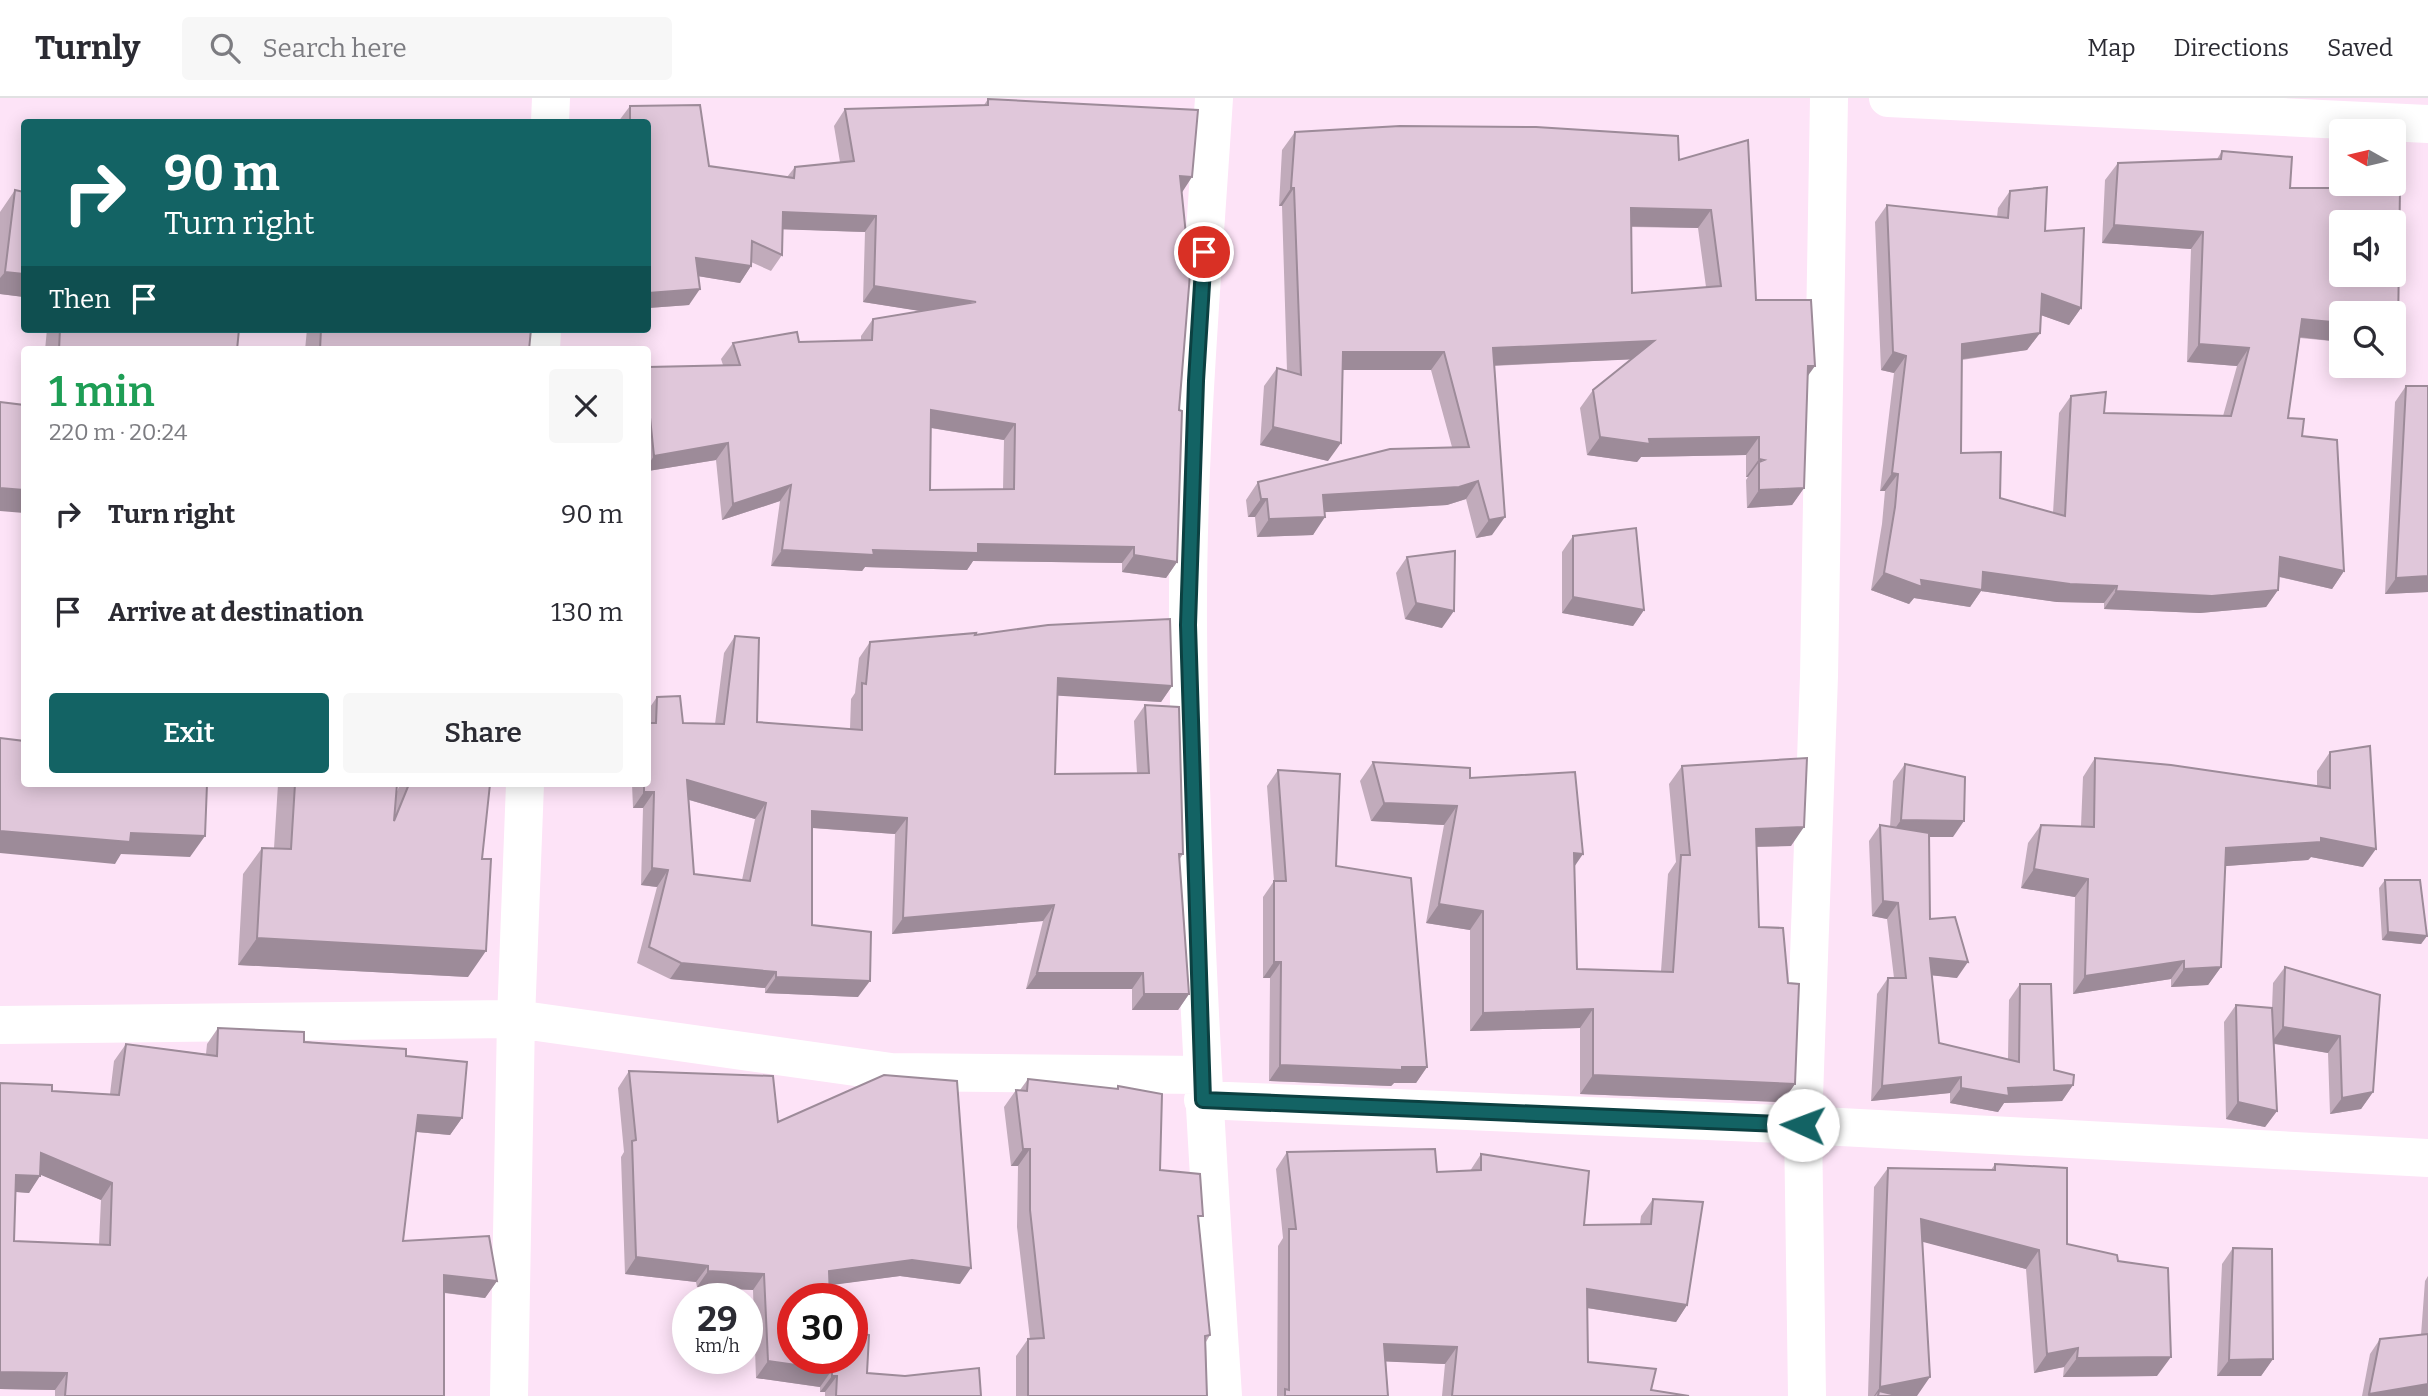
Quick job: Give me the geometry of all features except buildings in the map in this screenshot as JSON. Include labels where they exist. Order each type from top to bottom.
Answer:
[{"type":"street","points":[[550,119],[551,98]]},
{"type":"street","points":[[1214,98],[1196,381],[1188,625],[1203,1088],[1223,1396]]},
{"type":"street","points":[[1807,1396],[1803,1125],[1819,676],[1829,98]]},
{"type":"street","points":[[1888,98],[2119,105],[2428,124]]},
{"type":"street","points":[[509,1396],[516,1019],[525,787]]},
{"type":"street","points":[[0,1025],[516,1019],[891,1072],[1203,1088],[1803,1125],[2428,1157]]},
{"type":"route","points":[[1204,252],[1196,381],[1188,625],[1203,1100],[1803,1125]]}]
